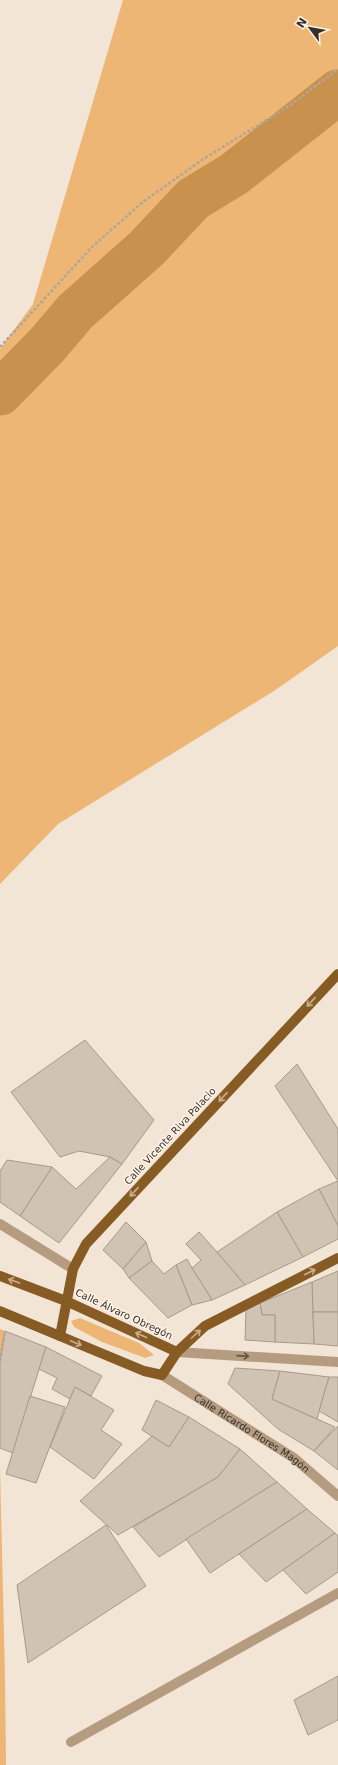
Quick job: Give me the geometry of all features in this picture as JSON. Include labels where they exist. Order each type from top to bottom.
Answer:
[{"type":"main road","name":"Calle Vicente Riva Palacio","points":[[60,1336],[73,1270],[86,1244],[338,974]]},
{"type":"main road","points":[[0,1311],[144,1371],[162,1375],[176,1352],[205,1326],[338,1258]]},
{"type":"main road","name":"Calle Álvaro Obregón","points":[[0,1276],[66,1301],[176,1352]]},
{"type":"street","points":[[0,1224],[73,1270]]},
{"type":"street","name":"Calle Álvaro Obregón","points":[[176,1352],[338,1362]]},
{"type":"street","name":"Calle Ricardo Flores Magón","points":[[162,1375],[294,1458],[338,1496]]},
{"type":"street","points":[[71,1742],[338,1593]]},
{"type":"path","points":[[0,347],[92,247],[144,201],[205,158],[289,106],[338,69]]},
{"type":"path","points":[[0,1361],[5,1331]]},
{"type":"shaded area","points":[[123,0],[338,0],[338,646],[274,691],[58,824],[0,884],[0,349],[33,304]]},
{"type":"shaded area","points":[[80,1318],[139,1343],[154,1355],[145,1358],[102,1342],[74,1327],[71,1321]]},
{"type":"shaded area","points":[[0,1329],[5,1331],[0,1361]]},
{"type":"shaded area","points":[[0,1467],[5,1676],[6,1765],[0,1765]]},
{"type":"building","points":[[85,1040],[154,1120],[122,1164],[110,1157],[79,1151],[60,1157],[11,1092]]},
{"type":"building","points":[[297,1064],[338,1129],[338,1181],[275,1086]]},
{"type":"building","points":[[110,1157],[122,1164],[59,1243],[20,1216],[52,1167],[76,1189]]},
{"type":"building","points":[[7,1160],[52,1167],[20,1216],[0,1202],[0,1171]]},
{"type":"building","points":[[338,1181],[338,1226],[319,1189]]},
{"type":"building","points":[[319,1189],[338,1226],[338,1239],[303,1257],[277,1212]]},
{"type":"building","points":[[277,1212],[303,1257],[245,1285],[217,1252]]},
{"type":"building","points":[[126,1222],[146,1242],[123,1269],[103,1250]]},
{"type":"building","points":[[199,1232],[245,1285],[212,1300],[192,1268],[201,1260],[186,1244]]},
{"type":"building","points":[[146,1242],[152,1261],[129,1278],[123,1269]]},
{"type":"building","points":[[187,1259],[212,1300],[192,1305],[176,1265]]},
{"type":"building","points":[[152,1261],[164,1274],[176,1265],[192,1305],[168,1318],[129,1278]]},
{"type":"building","points":[[338,1271],[338,1312],[313,1312],[312,1282]]},
{"type":"building","points":[[312,1282],[314,1344],[275,1342],[275,1315],[262,1315],[260,1303]]},
{"type":"building","points":[[260,1303],[262,1315],[275,1315],[275,1342],[245,1340],[246,1310]]},
{"type":"building","points":[[313,1312],[338,1312],[338,1346],[314,1344]]},
{"type":"building","points":[[5,1331],[46,1347],[13,1453],[0,1448],[0,1361]]},
{"type":"building","points":[[46,1347],[102,1376],[91,1396],[75,1387],[70,1399],[52,1389],[57,1378],[39,1369]]},
{"type":"building","points":[[235,1368],[280,1371],[272,1399],[335,1427],[314,1451],[278,1429],[228,1384]]},
{"type":"building","points":[[280,1371],[329,1377],[317,1419],[272,1399]]},
{"type":"building","points":[[329,1377],[338,1377],[338,1422],[319,1411]]},
{"type":"building","points":[[75,1387],[114,1410],[101,1430],[122,1444],[94,1479],[50,1447]]},
{"type":"building","points":[[30,1396],[65,1407],[36,1483],[6,1474]]},
{"type":"building","points":[[156,1400],[189,1417],[169,1447],[142,1430]]},
{"type":"building","points":[[189,1417],[240,1449],[218,1477],[118,1535],[80,1501],[152,1436],[169,1447]]},
{"type":"building","points":[[338,1426],[338,1470],[314,1451]]},
{"type":"building","points":[[240,1449],[277,1482],[159,1557],[133,1527],[218,1477]]},
{"type":"building","points":[[277,1482],[307,1509],[210,1573],[186,1539]]},
{"type":"building","points":[[307,1509],[335,1533],[266,1582],[239,1554]]},
{"type":"building","points":[[106,1525],[146,1586],[28,1663],[17,1585]]},
{"type":"building","points":[[335,1533],[338,1536],[338,1572],[306,1594],[283,1570]]},
{"type":"building","points":[[338,1676],[338,1720],[308,1735],[294,1700]]},
{"type":"waterway","points":[[0,393],[47,345],[75,312],[147,248],[193,199],[234,174],[338,92]]}]
